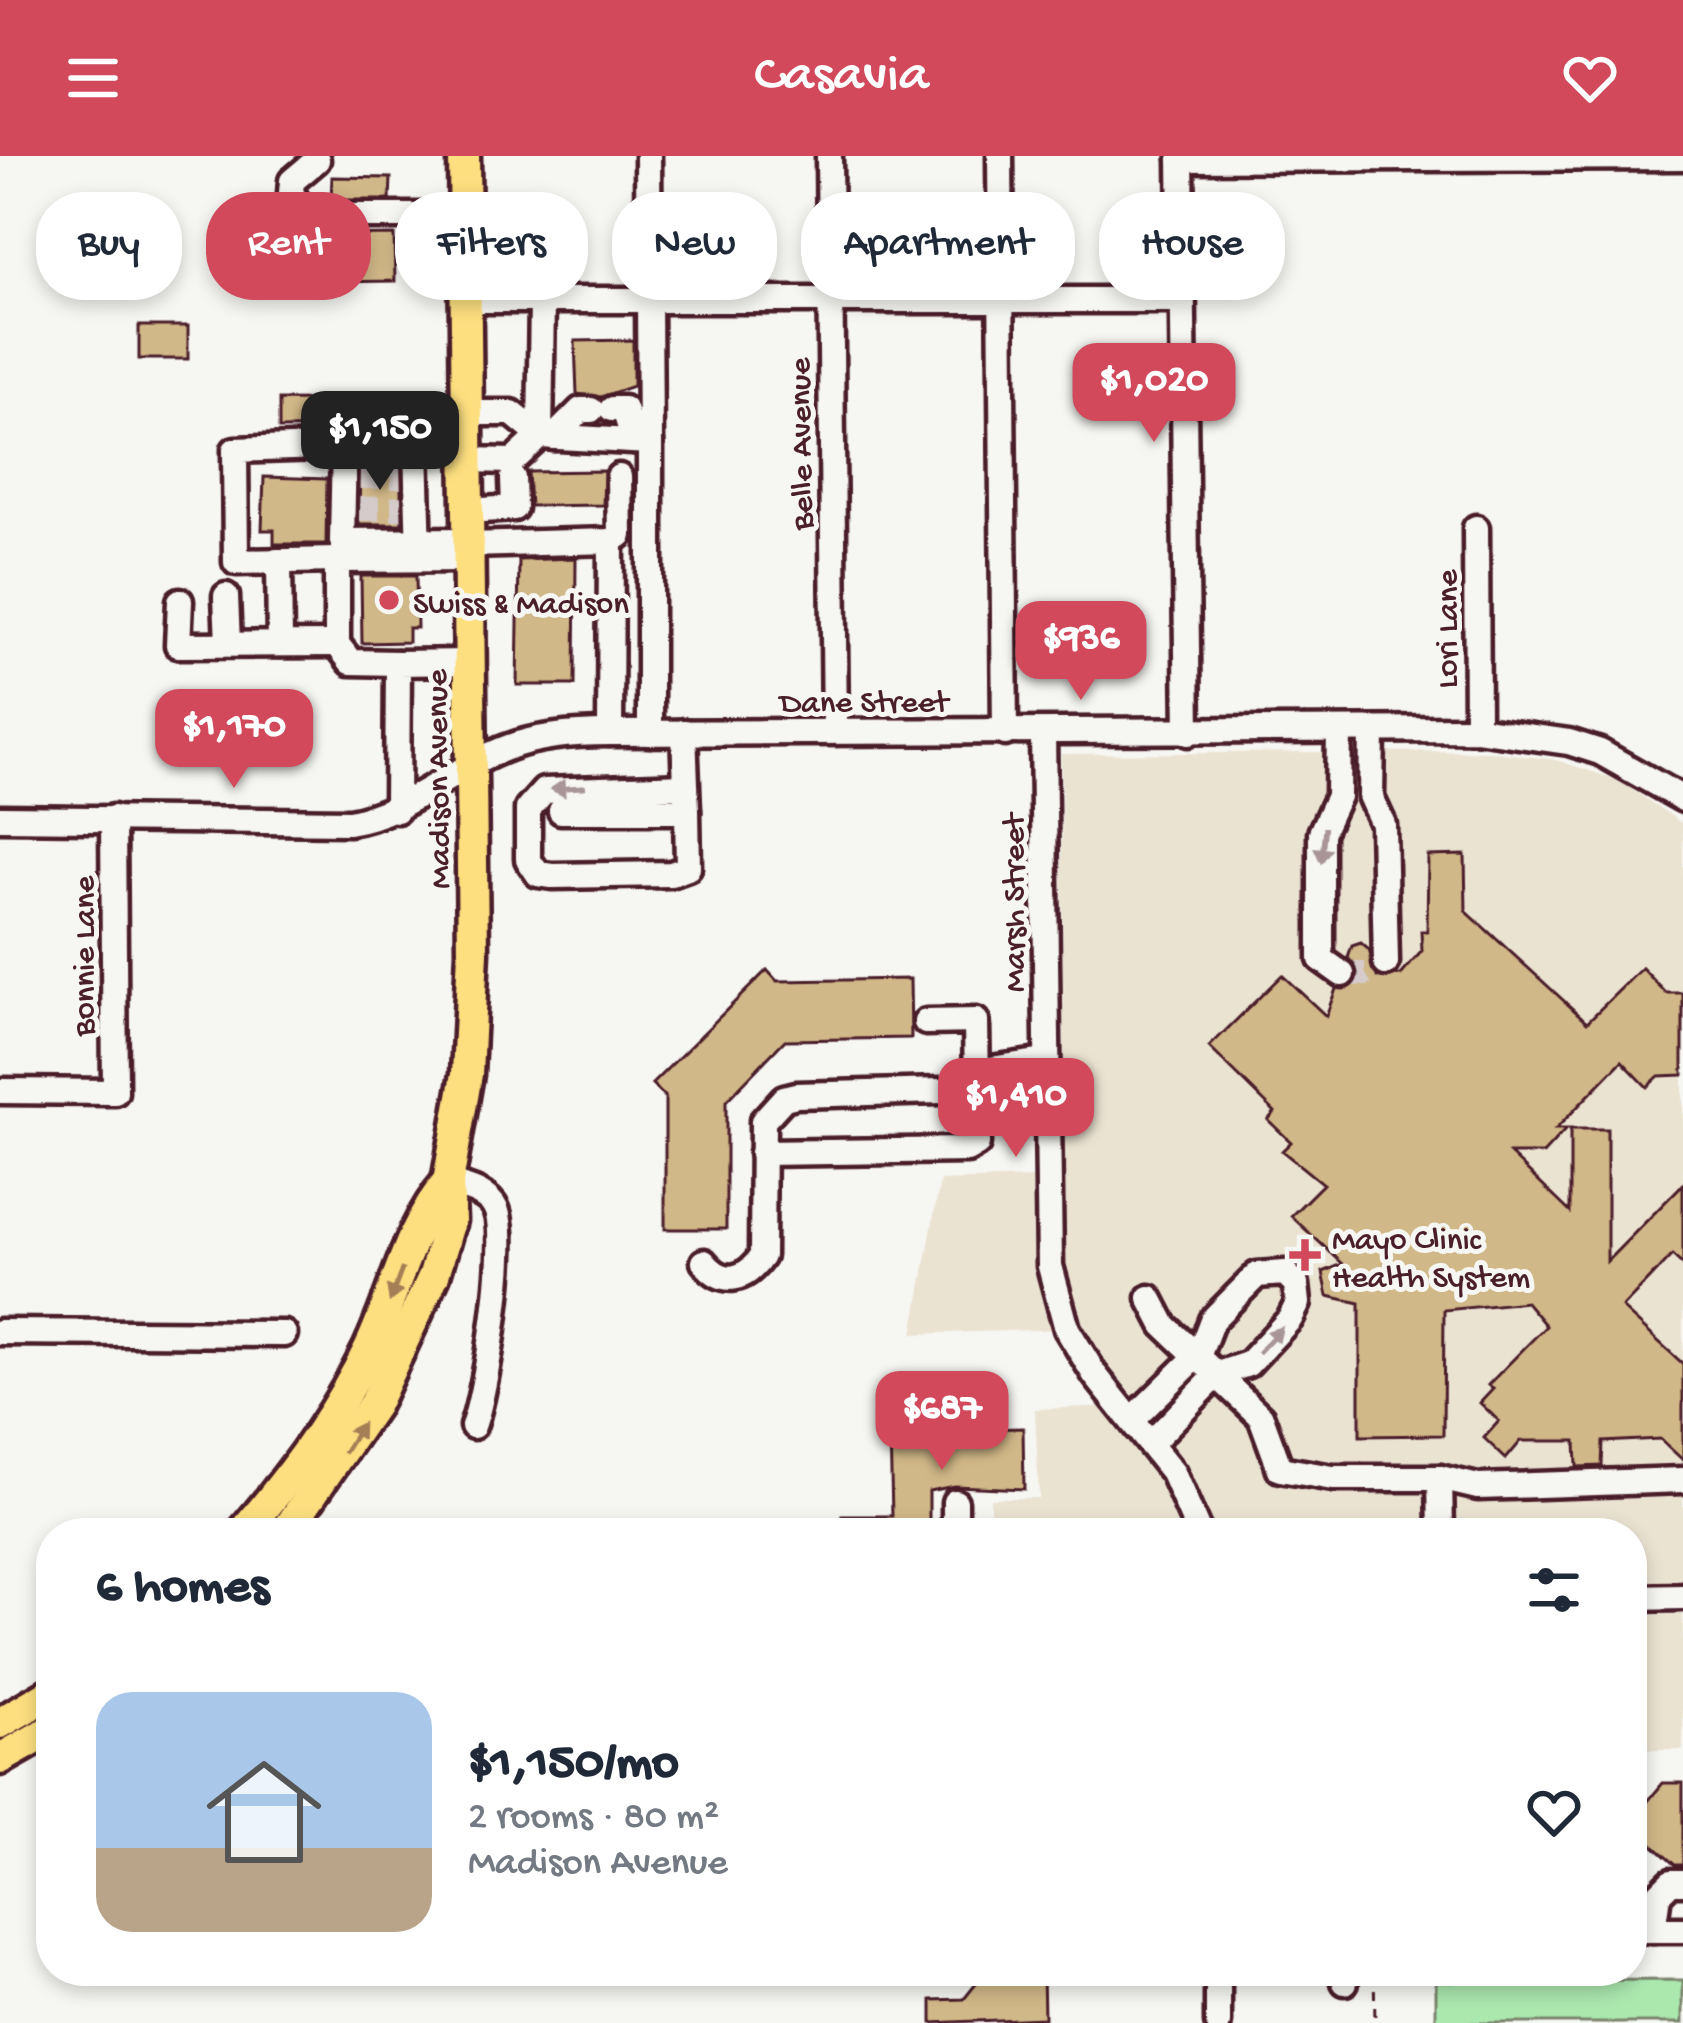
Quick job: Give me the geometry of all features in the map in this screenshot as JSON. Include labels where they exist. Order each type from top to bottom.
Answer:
[{"type":"main road","name":"Madison Avenue","points":[[464,156],[464,192]]},
{"type":"main road","name":"Madison Avenue","points":[[296,1518],[323,1484],[402,1350],[450,1220],[448,1182],[471,1016],[465,300]]},
{"type":"main road","name":"Madison Avenue","points":[[255,1518],[298,1466],[347,1389],[388,1306],[421,1213],[448,1182]]},
{"type":"main road","points":[[0,1724],[36,1702]]},
{"type":"main road","points":[[0,1759],[36,1739]]},
{"type":"street","points":[[648,156],[648,192]]},
{"type":"street","name":"Belle Avenue","points":[[829,156],[829,192]]},
{"type":"street","points":[[1000,156],[1000,192]]},
{"type":"street","points":[[1181,192],[1181,157],[1683,157]]},
{"type":"street","points":[[316,160],[292,181],[291,193],[307,216],[395,216]]},
{"type":"street","points":[[542,300],[547,436]]},
{"type":"street","points":[[649,300],[642,441],[650,733]]},
{"type":"street","name":"Belle Avenue","points":[[830,300],[835,731]]},
{"type":"street","points":[[1001,300],[1006,733]]},
{"type":"street","points":[[1182,300],[1188,733]]},
{"type":"street","points":[[466,439],[513,460],[581,410],[624,409],[642,441]]},
{"type":"street","points":[[620,477],[620,535],[611,542],[467,539],[418,551],[337,560],[236,562],[235,450],[416,445],[466,439],[512,413],[547,436],[642,441]]},
{"type":"street","points":[[416,445],[418,551]]},
{"type":"street","points":[[344,446],[349,508],[342,541],[418,551]]},
{"type":"street","points":[[467,539],[514,508],[514,478]]},
{"type":"street","name":"Lori Lane","points":[[1476,528],[1477,729]]},
{"type":"street","points":[[610,733],[611,542]]},
{"type":"street","points":[[337,560],[337,644],[351,662],[469,662]]},
{"type":"street","points":[[279,561],[280,644]]},
{"type":"street","points":[[226,596],[228,644]]},
{"type":"street","points":[[180,602],[178,645],[337,644]]},
{"type":"street","points":[[397,810],[398,663]]},
{"type":"street","name":"Dane Street","points":[[0,818],[349,822],[397,810],[470,768],[530,742],[610,733],[684,732],[1477,729],[1585,747],[1683,799]]},
{"type":"street","points":[[1339,731],[1338,796],[1321,833],[1321,959],[1342,974]]},
{"type":"street","points":[[1372,731],[1371,798],[1383,824],[1386,963]]},
{"type":"street","points":[[684,732],[686,798],[688,868],[671,874],[552,876],[538,874],[529,860],[529,809],[544,790],[686,798]]},
{"type":"street","name":"Marsh Street","points":[[1043,733],[1050,1266],[1067,1329],[1095,1376],[1173,1473],[1192,1518]]},
{"type":"street","points":[[561,812],[686,798]]},
{"type":"street","name":"Bonnie Lane","points":[[0,1091],[115,1092],[113,818]]},
{"type":"street","points":[[762,1154],[967,1150],[977,1144],[976,1022],[926,1022]]},
{"type":"street","points":[[704,1262],[720,1278],[730,1279],[745,1276],[762,1256],[763,1121],[784,1099],[977,1081],[1045,1061]]},
{"type":"street","points":[[448,1182],[481,1193],[496,1210],[499,1245],[485,1394],[473,1426]]},
{"type":"street","points":[[1133,1419],[1196,1356],[1212,1320],[1257,1275],[1285,1273],[1296,1284],[1298,1303],[1290,1318],[1248,1364],[1218,1374],[1152,1442]]},
{"type":"street","points":[[1150,1298],[1164,1325],[1261,1417],[1280,1469],[1315,1477],[1440,1478],[1478,1487],[1683,1480]]},
{"type":"street","points":[[0,1332],[284,1334]]},
{"type":"street","points":[[1440,1478],[1441,1518]]},
{"type":"street","points":[[955,1502],[956,1518]]},
{"type":"street","points":[[1647,1598],[1683,1597]]},
{"type":"street","points":[[1647,1919],[1658,1894],[1671,1882],[1683,1882]]},
{"type":"street","points":[[1647,1930],[1683,1930]]},
{"type":"street","points":[[1217,1986],[1218,2023]]},
{"type":"path","points":[[1374,1986],[1375,2023]]},
{"type":"shaded area","name":"Mayo Clinic Health System","points":[[1488,751],[1556,760],[1618,780],[1683,824],[1683,1750],[1647,1750],[1647,1518],[990,1518],[990,1498],[1039,1498],[1035,1409],[1119,1406],[1067,1329],[913,1334],[940,1181],[1065,1177],[1061,754]]},
{"type":"green space","points":[[1647,1980],[1683,1980],[1683,2023],[1436,2023],[1436,1986],[1647,1986]]},
{"type":"building","points":[[332,177],[391,178],[390,200],[371,200],[371,192],[331,192]]},
{"type":"building","points":[[371,235],[394,235],[395,281],[371,281]]},
{"type":"building","points":[[139,326],[188,326],[188,359],[139,359]]},
{"type":"building","points":[[633,340],[633,386],[601,397],[577,394],[575,341]]},
{"type":"building","points":[[279,400],[409,401],[409,427],[279,429]]},
{"type":"building","points":[[400,461],[402,524],[359,524],[360,462]]},
{"type":"building","points":[[604,471],[603,505],[530,506],[528,472]]},
{"type":"building","points":[[264,477],[327,479],[326,544],[274,544],[274,530],[262,530]]},
{"type":"building","points":[[576,558],[575,685],[517,685],[519,560]]},
{"type":"building","name":"Swiss & Madison","points":[[361,576],[416,576],[417,628],[408,628],[408,642],[362,643]]},
{"type":"building","points":[[1465,855],[1466,911],[1587,1022],[1642,968],[1666,993],[1683,993],[1683,1075],[1659,1076],[1647,1087],[1622,1061],[1556,1129],[1566,1129],[1543,1154],[1510,1154],[1570,1212],[1570,1129],[1607,1129],[1607,1261],[1683,1184],[1683,1265],[1672,1255],[1622,1308],[1683,1364],[1683,1460],[1660,1439],[1603,1442],[1602,1466],[1577,1467],[1576,1441],[1521,1441],[1506,1459],[1484,1438],[1499,1421],[1480,1403],[1493,1389],[1488,1385],[1546,1326],[1526,1302],[1444,1310],[1443,1435],[1360,1436],[1360,1303],[1328,1296],[1323,1272],[1343,1264],[1291,1216],[1323,1184],[1282,1151],[1291,1142],[1268,1120],[1275,1112],[1209,1047],[1282,975],[1326,1016],[1336,989],[1356,983],[1357,968],[1348,958],[1352,946],[1361,943],[1369,950],[1377,977],[1401,975],[1422,951],[1421,931],[1427,931],[1428,856]]},
{"type":"building","points":[[767,970],[777,981],[910,979],[911,1038],[785,1040],[726,1101],[726,1229],[665,1229],[665,1097],[652,1084]]},
{"type":"building","points":[[1023,1428],[1024,1489],[954,1486],[929,1491],[929,1518],[842,1518],[892,1516],[890,1431]]},
{"type":"building","points":[[1663,1783],[1683,1783],[1683,1865],[1675,1865],[1647,1840],[1647,1802]]},
{"type":"building","points":[[974,1986],[1043,1986],[1044,2018],[932,2023],[932,2000],[964,1999]]},
{"type":"tunnel","points":[[355,477],[413,477]]},
{"type":"tunnel","points":[[355,509],[413,508]]},
{"type":"tunnel","points":[[1342,974],[1365,974],[1386,963]]},
{"type":"place","name":"Swiss & Madison","points":[[389,600]]},
{"type":"place","name":"Mayo Clinic Health System","points":[[1305,1255]]}]
